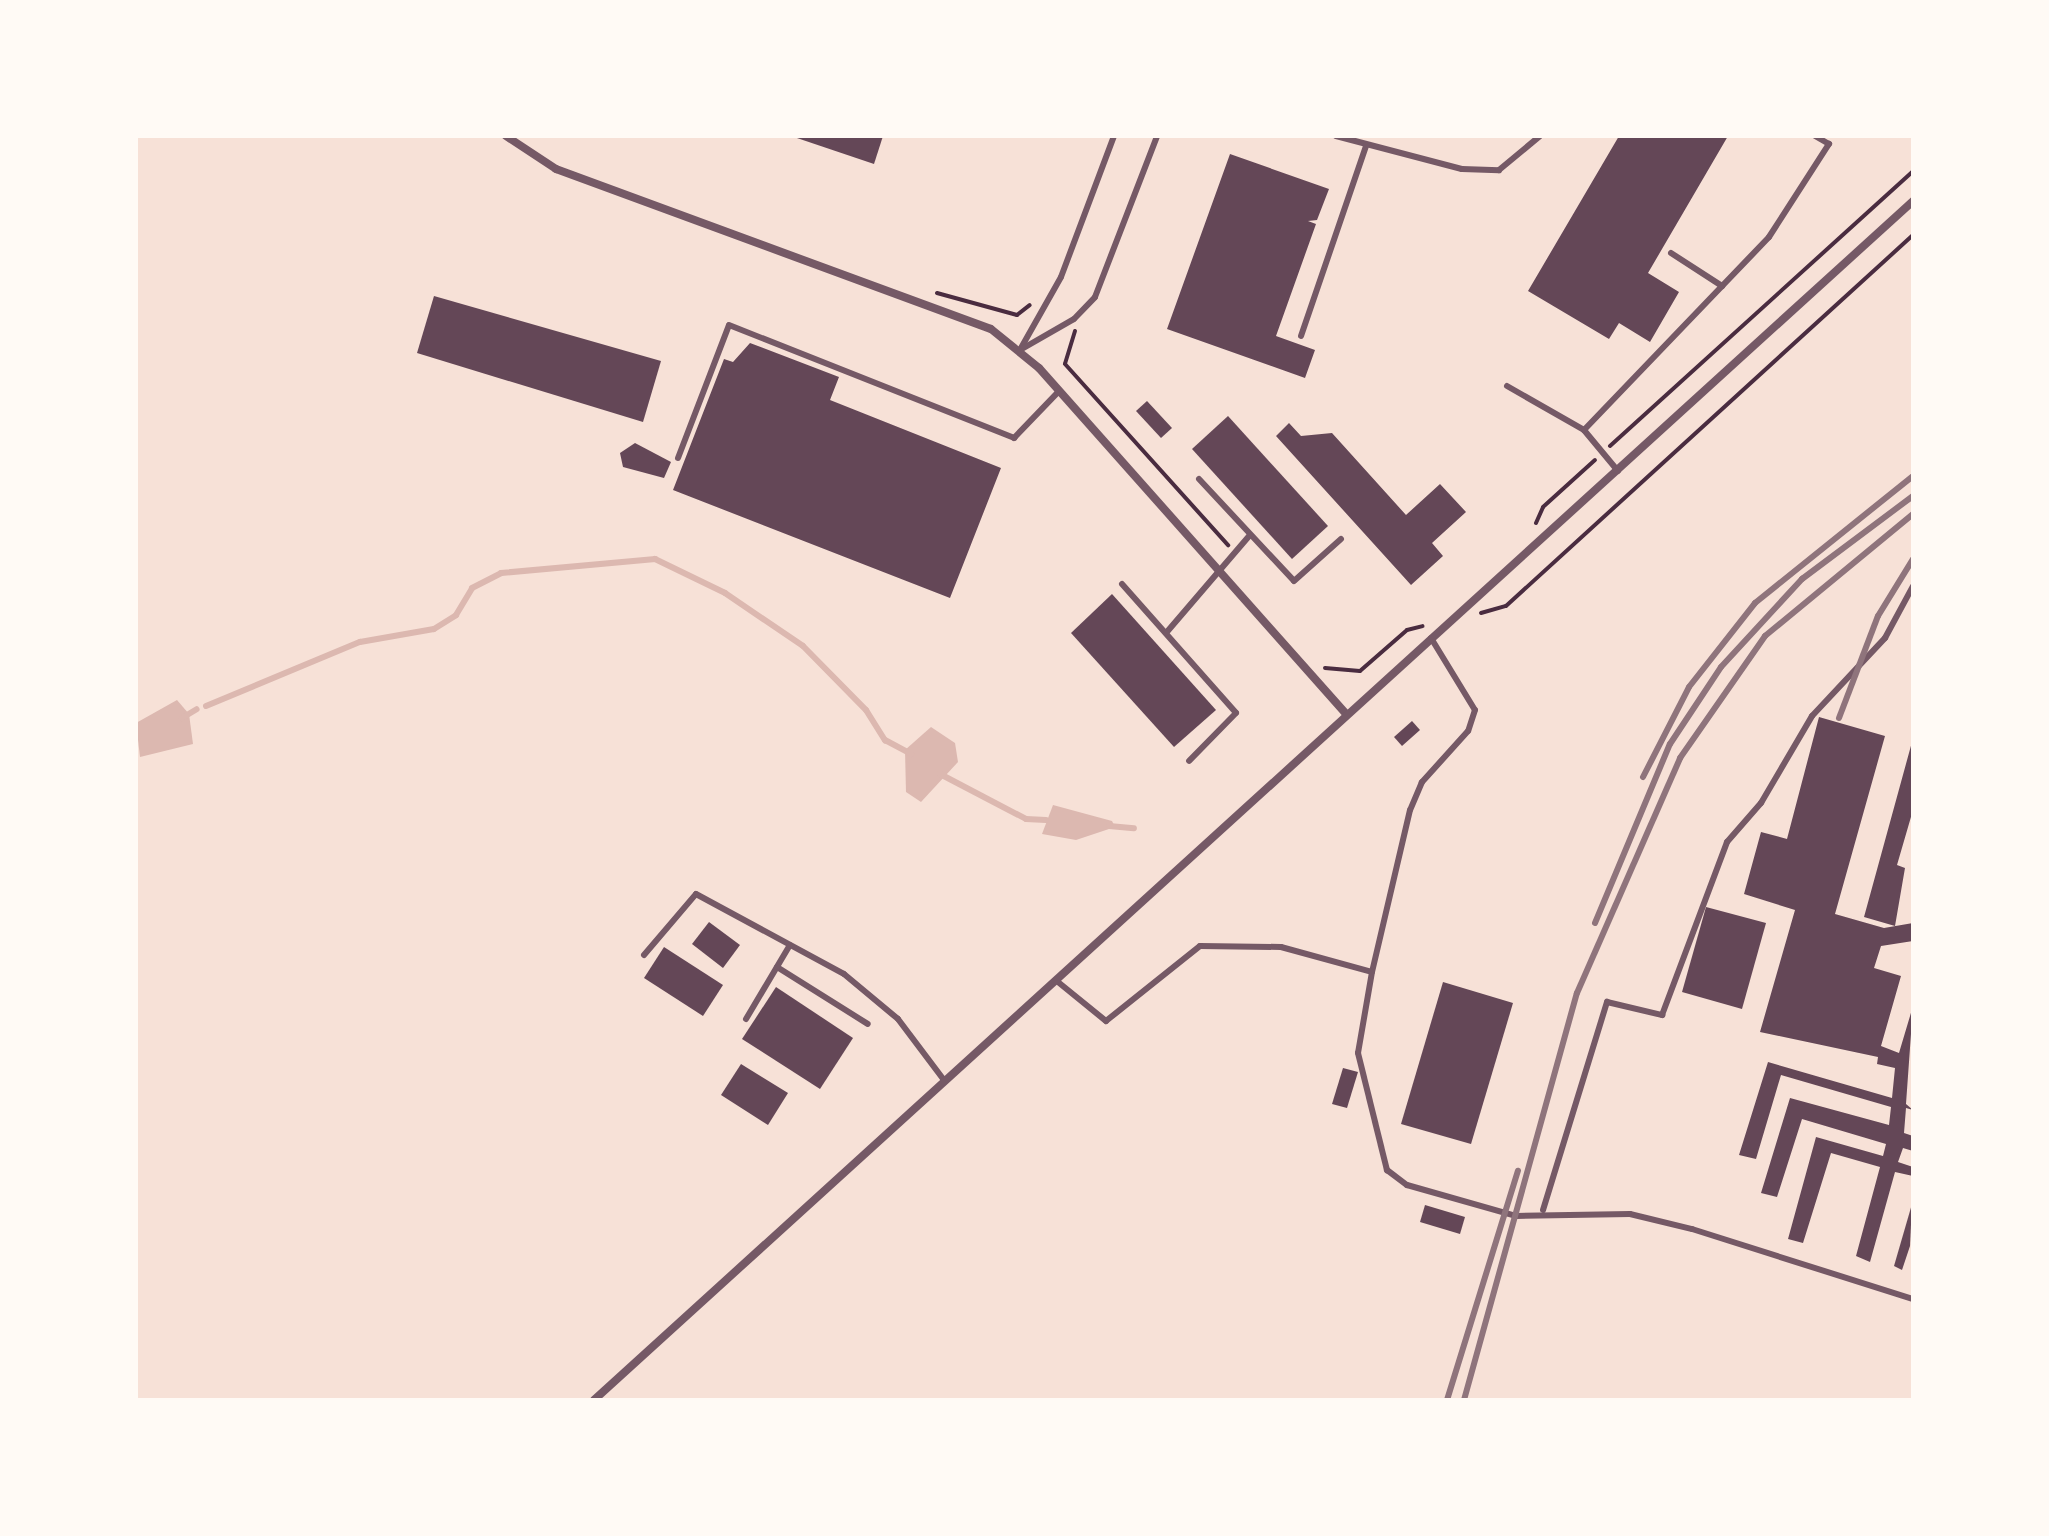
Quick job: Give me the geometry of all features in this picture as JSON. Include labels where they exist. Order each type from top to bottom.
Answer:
[{"type":"street","points":[[506,136],[556,169],[991,329],[1020,350],[1059,391],[1346,714]]},
{"type":"street","points":[[594,1400],[944,1080],[1058,982],[1346,714],[1913,201]]},
{"type":"lane","points":[[1020,350],[1046,310],[1114,136]]},
{"type":"lane","points":[[1020,350],[1066,324],[1105,277],[1157,136]]},
{"type":"lane","points":[[1336,136],[1366,146],[1499,170],[1540,136]]},
{"type":"lane","points":[[1584,430],[1769,237],[1829,144],[1815,136]]},
{"type":"lane","points":[[1301,336],[1366,146]]},
{"type":"lane","points":[[1671,253],[1722,286]]},
{"type":"lane","points":[[678,458],[729,325],[1014,438],[1059,391]]},
{"type":"lane","points":[[1507,386],[1584,430],[1618,471]]},
{"type":"lane","points":[[1199,479],[1294,581],[1341,539]]},
{"type":"lane","points":[[1166,633],[1250,535]]},
{"type":"lane","points":[[1122,584],[1236,713],[1189,761]]},
{"type":"lane","points":[[1543,1210],[1607,1002],[1662,1015],[1727,842],[1761,803],[1812,716],[1885,638],[1913,586]]},
{"type":"lane","points":[[1431,638],[1475,710],[1468,731],[1422,782],[1410,810],[1372,972],[1358,1053],[1387,1170],[1407,1185],[1516,1216],[1543,1210],[1630,1214],[1692,1229],[1913,1299]]},
{"type":"lane","points":[[644,955],[696,894],[844,974],[898,1019],[944,1080]]},
{"type":"lane","points":[[746,1019],[790,945]]},
{"type":"lane","points":[[1058,982],[1106,1021],[1200,946],[1281,947],[1372,972]]},
{"type":"lane","points":[[777,967],[868,1024]]},
{"type":"path","points":[[1527,531],[1603,453],[1913,171]]},
{"type":"path","points":[[1455,617],[1506,606],[1913,235]]},
{"type":"path","points":[[933,292],[1017,315],[1033,301],[1046,310]]},
{"type":"path","points":[[1066,324],[1079,334],[1065,364],[1235,553]]},
{"type":"path","points":[[1315,658],[1327,669],[1360,671],[1428,621]]},
{"type":"shaded area","points":[[177,700],[189,714],[193,744],[140,757],[136,723]]},
{"type":"shaded area","points":[[931,727],[955,743],[958,762],[921,802],[906,792],[905,750]]},
{"type":"shaded area","points":[[1053,805],[1112,821],[1115,827],[1076,840],[1042,834]]},
{"type":"building","points":[[791,136],[883,136],[874,164]]},
{"type":"building","points":[[1619,136],[1728,136],[1648,273],[1679,292],[1650,342],[1619,323],[1609,339],[1528,291]]},
{"type":"building","points":[[1230,154],[1329,189],[1317,220],[1308,221],[1316,224],[1276,336],[1315,350],[1305,378],[1167,329]]},
{"type":"building","points":[[434,296],[661,361],[643,422],[417,353]]},
{"type":"building","points":[[750,343],[839,377],[830,400],[1001,468],[950,598],[673,490],[724,359],[733,362]]},
{"type":"building","points":[[1147,401],[1172,428],[1161,438],[1136,411]]},
{"type":"building","points":[[1228,416],[1328,526],[1292,559],[1192,449]]},
{"type":"building","points":[[1289,423],[1301,436],[1332,433],[1406,515],[1440,484],[1466,512],[1432,543],[1443,556],[1411,585],[1276,436]]},
{"type":"building","points":[[635,443],[671,462],[664,478],[623,467],[620,453]]},
{"type":"building","points":[[1112,594],[1216,710],[1174,747],[1071,633]]},
{"type":"building","points":[[1819,717],[1885,736],[1835,914],[1884,928],[1913,923],[1913,941],[1881,946],[1874,968],[1901,976],[1881,1046],[1899,1053],[1913,1006],[1906,1104],[1913,1110],[1906,1108],[1904,1133],[1913,1136],[1913,1151],[1903,1148],[1898,1162],[1913,1167],[1913,1176],[1895,1172],[1870,1262],[1856,1256],[1880,1167],[1831,1153],[1803,1243],[1788,1239],[1816,1137],[1883,1156],[1886,1144],[1802,1119],[1777,1197],[1761,1193],[1790,1098],[1889,1125],[1891,1107],[1781,1075],[1756,1159],[1739,1155],[1768,1062],[1892,1098],[1895,1068],[1877,1064],[1878,1057],[1760,1032],[1795,910],[1744,894],[1761,832],[1787,839]]},
{"type":"building","points":[[1412,721],[1420,730],[1402,746],[1394,737]]},
{"type":"building","points":[[1912,742],[1913,810],[1897,865],[1905,868],[1895,926],[1864,917]]},
{"type":"building","points":[[1706,907],[1766,923],[1742,1009],[1682,992]]},
{"type":"building","points":[[709,922],[740,945],[723,968],[692,944]]},
{"type":"building","points":[[664,947],[723,985],[703,1016],[644,978]]},
{"type":"building","points":[[1443,982],[1513,1003],[1471,1144],[1401,1124]]},
{"type":"building","points":[[776,987],[853,1038],[820,1089],[742,1039]]},
{"type":"building","points":[[741,1064],[788,1093],[768,1125],[721,1095]]},
{"type":"building","points":[[1343,1068],[1358,1072],[1347,1108],[1332,1104]]},
{"type":"building","points":[[1912,1204],[1910,1246],[1902,1270],[1894,1266]]},
{"type":"building","points":[[1425,1205],[1465,1217],[1460,1234],[1420,1222]]},
{"type":"waterway","points":[[206,706],[360,642],[434,629],[456,615],[472,588],[501,573],[655,559],[725,593],[803,646],[866,710],[885,740],[911,754]]},
{"type":"waterway","points":[[182,718],[197,709]]},
{"type":"waterway","points":[[940,774],[1026,819],[1046,820]]},
{"type":"waterway","points":[[1109,826],[1134,828]]},
{"type":"railway","points":[[1643,777],[1689,687],[1755,603],[1913,476]]},
{"type":"railway","points":[[1595,923],[1670,744],[1721,667],[1802,579],[1913,496]]},
{"type":"railway","points":[[1464,1400],[1577,993],[1680,758],[1765,636],[1913,514]]},
{"type":"railway","points":[[1839,718],[1878,616],[1913,559]]},
{"type":"railway","points":[[1447,1400],[1518,1171]]}]
